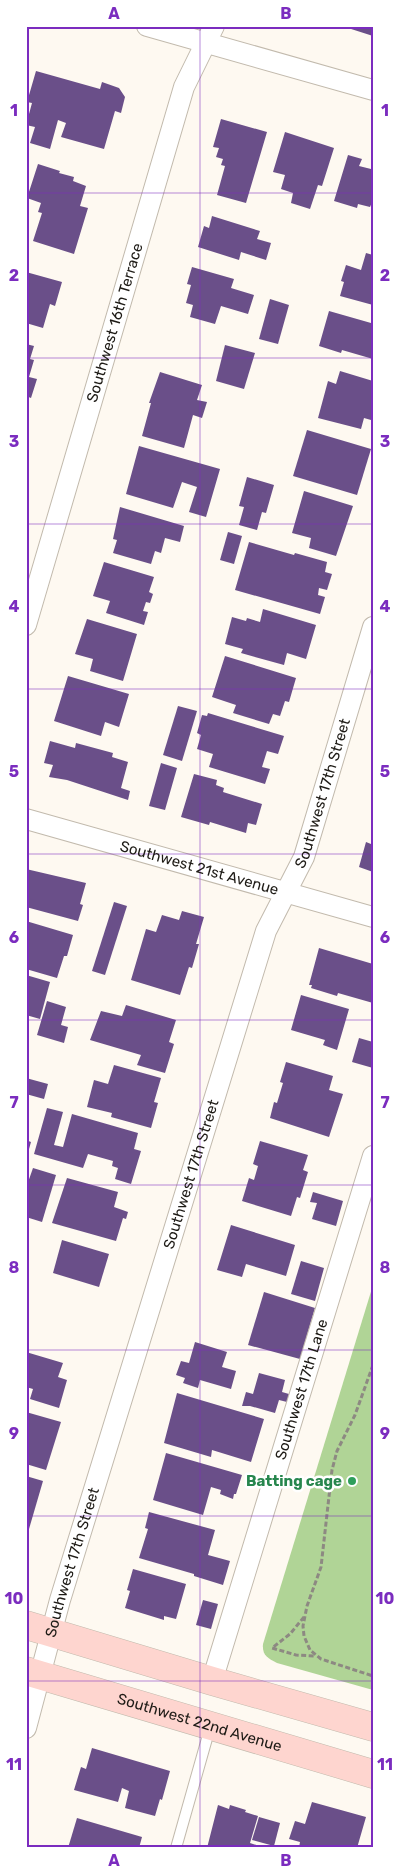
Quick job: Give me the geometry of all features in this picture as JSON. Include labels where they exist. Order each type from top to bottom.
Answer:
[{"type":"main road","points":[[39,1629],[373,1727]]},
{"type":"main road","name":"Southwest 22nd Avenue","points":[[33,1673],[373,1774]]},
{"type":"street","points":[[147,26],[210,35],[373,90]]},
{"type":"street","name":"Southwest 16th Terrace","points":[[26,624],[184,87],[210,35]]},
{"type":"street","name":"Southwest 17th Street","points":[[26,1728],[39,1629],[266,931],[304,857],[373,627]]},
{"type":"street","name":"Southwest 21st Avenue","points":[[26,819],[373,917]]},
{"type":"street","name":"Southwest 17th Lane","points":[[212,1681],[373,1156]]},
{"type":"lane","points":[[176,1848],[210,1727]]},
{"type":"path","points":[[373,1365],[371,1378],[337,1451],[332,1470],[321,1567],[304,1617],[304,1636],[310,1650],[316,1656],[333,1664],[373,1676]]},
{"type":"path","points":[[304,1617],[290,1634],[272,1648],[296,1655],[316,1656]]},
{"type":"green space","points":[[373,1285],[373,1690],[277,1663],[266,1656],[263,1651],[263,1644]]},
{"type":"building","points":[[348,26],[373,26],[373,36],[348,28]]},
{"type":"building","points":[[36,71],[100,89],[102,82],[119,88],[125,97],[121,113],[115,111],[104,149],[61,137],[66,123],[58,120],[50,149],[30,143],[35,127],[26,125],[32,103],[27,102]]},
{"type":"building","points":[[221,119],[267,132],[246,203],[217,195],[225,166],[221,165],[223,159],[216,157],[219,148],[213,147]]},
{"type":"building","points":[[285,132],[334,148],[322,186],[318,185],[310,209],[291,203],[293,193],[281,189],[285,175],[273,172]]},
{"type":"building","points":[[348,155],[362,159],[359,166],[373,168],[373,200],[370,207],[358,204],[357,208],[334,201]]},
{"type":"building","points":[[38,164],[74,177],[73,181],[86,186],[80,206],[88,208],[74,254],[33,241],[42,213],[38,212],[41,203],[27,198]]},
{"type":"building","points":[[212,216],[260,231],[257,239],[271,243],[266,260],[241,252],[239,260],[198,247],[204,226],[209,228]]},
{"type":"building","points":[[366,253],[373,255],[373,305],[340,296],[344,282],[341,281],[346,265],[361,270]]},
{"type":"building","points":[[192,267],[234,279],[231,288],[254,295],[248,314],[221,306],[215,324],[190,317],[193,305],[186,303],[191,285],[187,284]]},
{"type":"building","points":[[26,272],[62,282],[55,306],[50,304],[43,328],[26,323]]},
{"type":"building","points":[[270,299],[289,305],[278,344],[259,339]]},
{"type":"building","points":[[329,311],[371,323],[373,318],[373,359],[342,350],[341,353],[319,346]]},
{"type":"building","points":[[26,344],[34,346],[30,359],[34,360],[29,377],[37,379],[31,398],[26,396]]},
{"type":"building","points":[[225,345],[255,353],[244,389],[216,381]]},
{"type":"building","points":[[340,371],[373,381],[373,412],[371,420],[364,418],[361,429],[318,418],[328,381],[336,384]]},
{"type":"building","points":[[160,372],[202,385],[197,400],[207,402],[202,418],[193,415],[184,448],[142,436],[151,403],[149,403]]},
{"type":"building","points":[[307,430],[371,449],[357,495],[293,476]]},
{"type":"building","points":[[139,446],[220,469],[206,517],[189,512],[197,487],[182,482],[173,508],[126,494]]},
{"type":"building","points":[[247,477],[274,485],[266,513],[262,512],[257,530],[239,525],[244,507],[239,506]]},
{"type":"building","points":[[304,491],[353,506],[336,556],[309,548],[311,538],[292,533]]},
{"type":"building","points":[[120,507],[184,526],[180,542],[165,538],[161,553],[155,551],[151,564],[113,553],[117,540],[113,539]]},
{"type":"building","points":[[228,532],[242,536],[234,564],[220,560]]},
{"type":"building","points":[[249,542],[327,562],[325,572],[332,574],[327,590],[319,588],[318,595],[325,597],[320,614],[235,590]]},
{"type":"building","points":[[104,562],[154,577],[149,592],[153,594],[150,603],[146,602],[143,611],[148,612],[144,625],[106,613],[110,601],[93,596]]},
{"type":"building","points":[[263,609],[316,625],[306,659],[287,653],[284,665],[241,653],[243,649],[225,644],[232,617],[246,621],[247,618],[260,622]]},
{"type":"building","points":[[87,619],[137,634],[123,681],[90,671],[93,659],[75,654]]},
{"type":"building","points":[[225,656],[296,678],[289,702],[285,701],[280,716],[273,714],[269,724],[233,713],[236,705],[212,697]]},
{"type":"building","points":[[68,676],[129,694],[119,727],[105,722],[101,736],[54,721]]},
{"type":"building","points":[[178,706],[197,711],[182,761],[163,755]]},
{"type":"building","points":[[208,713],[284,736],[278,754],[267,751],[262,767],[270,769],[265,784],[209,767],[213,754],[197,749],[201,735],[197,733],[202,715],[207,716]]},
{"type":"building","points":[[50,741],[75,748],[76,743],[113,753],[112,757],[128,762],[121,788],[130,791],[128,800],[67,780],[49,777],[53,765],[44,763]]},
{"type":"building","points":[[161,763],[177,768],[165,810],[149,806]]},
{"type":"building","points":[[194,774],[217,780],[216,785],[224,788],[223,792],[262,804],[256,825],[248,823],[246,833],[210,822],[209,825],[181,817]]},
{"type":"building","points":[[373,840],[373,872],[359,867],[366,842],[371,844]]},
{"type":"building","points":[[26,869],[86,883],[80,904],[83,905],[78,921],[26,907]]},
{"type":"building","points":[[114,902],[127,906],[105,975],[92,971]]},
{"type":"building","points":[[182,911],[204,917],[196,944],[199,944],[192,968],[189,967],[180,995],[131,980],[146,929],[156,932],[162,915],[179,920]]},
{"type":"building","points":[[26,921],[73,935],[67,956],[64,956],[57,978],[26,969]]},
{"type":"building","points":[[319,948],[373,964],[373,1003],[338,993],[337,996],[311,988],[312,985],[309,985]]},
{"type":"building","points":[[26,975],[50,982],[40,1019],[26,1015]]},
{"type":"building","points":[[301,995],[349,1009],[337,1050],[323,1045],[325,1040],[291,1030]]},
{"type":"building","points":[[47,1001],[66,1007],[61,1025],[68,1027],[64,1043],[37,1035]]},
{"type":"building","points":[[126,1005],[176,1020],[169,1042],[174,1044],[165,1073],[137,1065],[141,1055],[90,1040],[101,1011],[122,1016]]},
{"type":"building","points":[[359,1038],[373,1042],[373,1068],[352,1062]]},
{"type":"building","points":[[286,1062],[333,1076],[329,1090],[343,1094],[329,1137],[270,1118],[274,1102],[277,1103],[283,1083],[280,1082]]},
{"type":"building","points":[[114,1065],[161,1078],[154,1102],[158,1103],[151,1128],[111,1117],[112,1113],[87,1107],[94,1080],[108,1084]]},
{"type":"building","points":[[26,1078],[48,1084],[44,1099],[26,1094]]},
{"type":"building","points":[[47,1108],[63,1112],[54,1145],[63,1147],[72,1114],[138,1133],[134,1149],[141,1151],[131,1184],[115,1179],[118,1168],[112,1166],[113,1161],[88,1154],[83,1168],[34,1154]]},
{"type":"building","points":[[26,1140],[31,1142],[27,1156],[26,1156]]},
{"type":"building","points":[[260,1141],[308,1155],[303,1170],[308,1172],[300,1198],[297,1197],[291,1216],[242,1201],[249,1178],[254,1180],[258,1166],[253,1164]]},
{"type":"building","points":[[33,1168],[56,1175],[42,1222],[26,1217],[26,1188]]},
{"type":"building","points":[[67,1178],[118,1192],[114,1207],[128,1212],[126,1219],[123,1218],[116,1241],[52,1223]]},
{"type":"building","points":[[313,1192],[343,1201],[336,1226],[312,1219],[317,1203],[310,1202]]},
{"type":"building","points":[[231,1225],[295,1245],[286,1276],[246,1264],[242,1277],[217,1270]]},
{"type":"building","points":[[62,1240],[109,1254],[99,1287],[53,1273]]},
{"type":"building","points":[[301,1261],[324,1268],[315,1301],[291,1294]]},
{"type":"building","points":[[264,1292],[315,1308],[300,1359],[248,1345]]},
{"type":"building","points":[[195,1342],[227,1352],[222,1367],[236,1371],[231,1389],[200,1380],[198,1388],[183,1383],[185,1378],[176,1375],[181,1361],[189,1363]]},
{"type":"building","points":[[26,1352],[63,1363],[58,1377],[67,1380],[59,1408],[30,1399],[33,1389],[26,1387]]},
{"type":"building","points":[[259,1373],[285,1380],[282,1392],[289,1394],[287,1402],[279,1400],[275,1413],[250,1406],[242,1406],[246,1392],[253,1394]]},
{"type":"building","points":[[177,1393],[264,1419],[251,1462],[212,1450],[211,1457],[164,1443]]},
{"type":"building","points":[[26,1412],[61,1422],[46,1470],[26,1464]]},
{"type":"building","points":[[166,1453],[242,1475],[233,1499],[220,1494],[221,1490],[211,1487],[203,1515],[153,1500]]},
{"type":"building","points":[[26,1476],[43,1481],[29,1529],[26,1529]]},
{"type":"building","points":[[149,1512],[215,1530],[208,1555],[230,1561],[223,1585],[194,1576],[194,1574],[139,1558],[148,1529],[145,1528]]},
{"type":"building","points":[[133,1569],[186,1584],[176,1619],[164,1616],[164,1620],[125,1608],[130,1591],[127,1590]]},
{"type":"building","points":[[203,1600],[218,1604],[211,1629],[196,1625]]},
{"type":"building","points":[[92,1748],[170,1771],[162,1800],[160,1799],[155,1816],[125,1808],[129,1791],[122,1788],[118,1802],[74,1790],[81,1767],[86,1769]]},
{"type":"building","points":[[312,1802],[366,1817],[357,1848],[299,1848],[300,1842],[289,1839],[295,1821],[305,1824]]},
{"type":"building","points":[[218,1805],[229,1809],[230,1805],[258,1816],[250,1843],[266,1848],[207,1848]]},
{"type":"building","points":[[259,1817],[280,1823],[274,1846],[252,1840]]},
{"type":"building","points":[[77,1818],[142,1837],[139,1848],[68,1848]]},
{"type":"place","name":"Batting cage","points":[[352,1481]]}]
